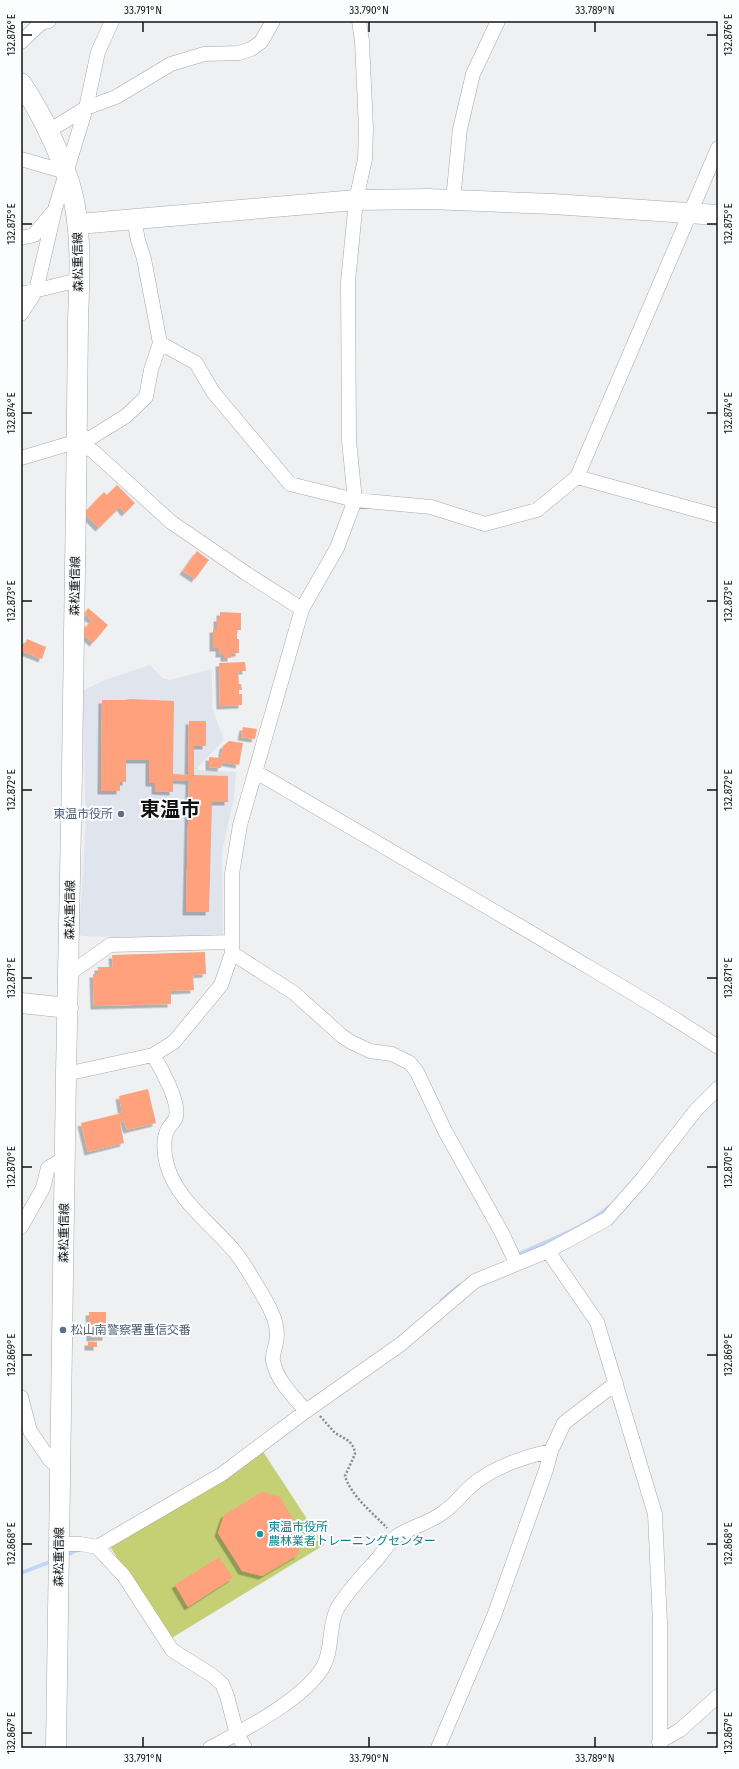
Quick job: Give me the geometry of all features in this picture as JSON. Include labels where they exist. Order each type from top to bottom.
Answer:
[{"type":"main road","name":"森松重信線","points":[[21,83],[48,132],[66,172],[75,204],[78,224],[79,280],[77,442],[56,1748]]},
{"type":"main road","points":[[78,224],[356,200],[453,200],[553,204],[718,215]]},
{"type":"main road","points":[[21,1003],[68,1008]]},
{"type":"street","points":[[21,42],[41,23],[49,21]]},
{"type":"street","points":[[21,314],[36,291],[55,209],[86,108],[98,52],[112,21]]},
{"type":"street","points":[[48,132],[86,108],[116,97],[171,64],[204,54],[239,53],[251,49],[261,42],[273,21]]},
{"type":"street","points":[[66,1074],[153,1055],[174,1042],[221,985],[232,947],[232,874],[240,825],[302,609],[337,548],[355,500],[350,441],[348,282],[356,200],[365,159],[366,129],[362,41],[358,21]]},
{"type":"street","points":[[453,200],[460,129],[473,74],[498,21]]},
{"type":"street","points":[[160,343],[196,363],[213,392],[290,484],[355,500],[401,506],[431,507],[485,524],[537,510],[577,477],[718,148]]},
{"type":"street","points":[[21,159],[66,172]]},
{"type":"street","points":[[21,238],[34,235],[55,209]]},
{"type":"street","points":[[21,458],[92,437],[126,416],[146,397],[151,370],[160,343],[144,259],[138,240],[134,219]]},
{"type":"street","points":[[21,294],[79,280]]},
{"type":"street","points":[[77,442],[93,451],[171,522],[247,574],[302,609]]},
{"type":"street","points":[[577,477],[718,516]]},
{"type":"street","points":[[256,772],[568,955],[718,1047]]},
{"type":"street","points":[[69,974],[110,945],[232,947],[294,993],[342,1036],[351,1042],[370,1050],[392,1054],[410,1063],[417,1072],[445,1131],[502,1233],[516,1263]]},
{"type":"street","points":[[153,1055],[164,1073],[174,1097],[176,1116],[167,1131],[164,1143],[167,1165],[175,1185],[188,1203],[206,1220],[235,1253],[267,1303],[276,1320],[277,1338],[273,1360],[282,1383],[309,1409]]},
{"type":"street","points":[[97,1547],[222,1474],[400,1344],[475,1281],[548,1251],[607,1219],[643,1178],[696,1110],[718,1088]]},
{"type":"street","points":[[21,1227],[42,1188],[48,1168],[65,1158]]},
{"type":"street","points":[[548,1251],[597,1322],[655,1514],[660,1623],[659,1745]]},
{"type":"street","points":[[438,1748],[494,1616],[546,1470],[551,1451],[564,1423],[616,1383]]},
{"type":"street","points":[[21,1397],[30,1432],[50,1460],[61,1469]]},
{"type":"street","points":[[210,1748],[237,1734],[292,1699],[323,1667],[327,1656],[333,1619],[337,1610],[345,1597],[396,1537],[445,1512],[472,1485],[491,1471],[534,1455],[551,1451]]},
{"type":"street","points":[[59,1544],[81,1544],[97,1547],[124,1576],[172,1650],[213,1676],[222,1684],[228,1696],[237,1734],[245,1748]]},
{"type":"street","points":[[659,1745],[680,1730],[718,1696]]},
{"type":"path","points":[[309,1409],[335,1433],[349,1441],[354,1448],[355,1454],[345,1476],[346,1482],[351,1490],[396,1537]]},
{"type":"shaded area","points":[[150,665],[162,678],[170,680],[212,669],[212,708],[224,740],[198,767],[198,770],[236,772],[234,797],[222,852],[223,934],[142,938],[82,936],[79,934],[86,820],[82,691],[105,680]]},
{"type":"green space","points":[[262,1450],[324,1545],[170,1639],[109,1545]]},
{"type":"building","points":[[117,485],[135,503],[125,513],[120,507],[99,528],[84,513],[104,492],[107,495]]},
{"type":"building","points":[[197,551],[209,560],[195,579],[183,571]]},
{"type":"building","points":[[88,608],[108,625],[93,643],[81,632],[92,620],[84,614]]},
{"type":"building","points":[[220,612],[241,613],[241,630],[237,630],[237,639],[239,639],[239,653],[231,654],[231,658],[224,658],[224,654],[219,654],[219,648],[213,648],[213,629],[217,629],[217,618],[220,618]]},
{"type":"building","points":[[27,639],[46,647],[42,659],[22,651]]},
{"type":"building","points":[[245,662],[246,671],[238,671],[239,684],[241,684],[242,690],[239,690],[239,694],[242,694],[242,705],[220,706],[219,663]]},
{"type":"building","points":[[130,699],[174,701],[173,774],[188,775],[189,721],[206,721],[206,746],[194,746],[194,775],[228,776],[228,802],[212,802],[209,912],[186,912],[189,781],[173,780],[173,792],[155,791],[155,783],[149,783],[149,760],[126,760],[126,782],[120,782],[120,791],[101,791],[102,700]]},
{"type":"building","points":[[243,727],[257,729],[255,739],[241,737]]},
{"type":"building","points":[[229,741],[243,743],[239,765],[222,762],[221,768],[209,767],[209,757],[221,758],[223,746]]},
{"type":"building","points":[[205,952],[206,974],[193,975],[194,990],[171,991],[171,1004],[94,1006],[93,974],[98,974],[98,967],[113,967],[112,955]]},
{"type":"building","points":[[148,1089],[156,1123],[127,1130],[124,1121],[120,1122],[124,1143],[88,1152],[81,1123],[122,1113],[119,1096]]},
{"type":"building","points":[[89,1312],[106,1312],[106,1337],[90,1338]]},
{"type":"building","points":[[88,1342],[97,1342],[97,1347],[88,1347]]},
{"type":"building","name":"東温市役所 農林業者トレーニングセンター","points":[[262,1492],[280,1497],[302,1535],[298,1555],[262,1576],[242,1571],[218,1533],[224,1515]]},
{"type":"building","points":[[219,1557],[233,1578],[188,1607],[175,1585]]},
{"type":"waterway","points":[[515,1256],[577,1228],[610,1206]]},
{"type":"waterway","points":[[442,1300],[460,1285]]},
{"type":"waterway","points":[[64,1556],[80,1549]]},
{"type":"waterway","points":[[21,1573],[52,1561]]},
{"type":"place","name":"東温市役所","points":[[121,814]]},
{"type":"place","name":"松山南警察署重信交番","points":[[63,1330]]},
{"type":"place","name":"東温市役所 農林業者トレーニングセンター","points":[[260,1534]]},
{"type":"district","name":"東温市","points":[[170,809]]}]
